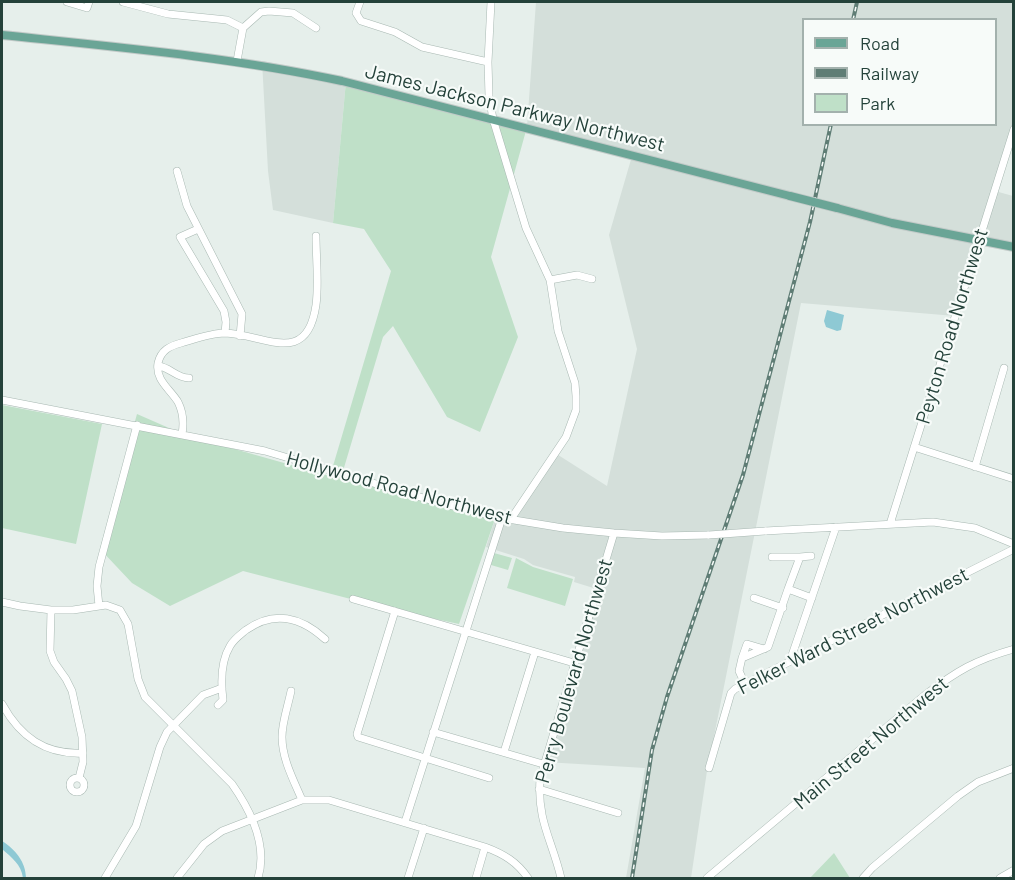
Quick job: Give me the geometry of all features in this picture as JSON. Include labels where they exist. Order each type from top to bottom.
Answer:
[{"type":"main road","name":"James Jackson Parkway Northwest","points":[[2,35],[237,61],[342,81],[892,223],[1014,247]]},
{"type":"street","points":[[67,2],[87,8],[89,2]]},
{"type":"street","points":[[123,2],[168,14],[227,20],[243,28]]},
{"type":"street","points":[[360,2],[356,14],[361,21],[395,32],[422,47],[488,62]]},
{"type":"street","points":[[491,2],[488,62],[489,96],[493,120],[526,228],[550,280],[558,331],[575,383],[576,410],[566,436],[510,519]]},
{"type":"street","points":[[237,61],[243,28],[257,15],[269,10],[293,13],[316,28]]},
{"type":"street","name":"Peyton Road Northwest","points":[[890,524],[1014,129]]},
{"type":"street","points":[[177,171],[187,206],[242,314],[240,336]]},
{"type":"street","points":[[198,229],[180,237],[224,311],[225,333]]},
{"type":"street","points":[[182,434],[184,423],[178,402],[158,375],[158,366],[164,351],[170,346],[215,333],[284,343],[297,342],[311,324],[316,305],[316,236]]},
{"type":"street","points":[[550,280],[577,275],[592,279]]},
{"type":"street","points":[[158,366],[167,368],[180,377],[189,378]]},
{"type":"street","points":[[975,467],[1004,368]]},
{"type":"street","name":"Hollywood Road Northwest","points":[[2,399],[265,451],[437,502],[502,518],[562,528],[662,536],[933,522],[961,525],[991,533],[1014,544]]},
{"type":"street","points":[[99,606],[97,586],[99,567],[136,425]]},
{"type":"street","points":[[914,447],[1014,479]]},
{"type":"street","points":[[405,822],[502,518]]},
{"type":"street","points":[[790,661],[836,528]]},
{"type":"street","name":"Perry Boulevard Northwest","points":[[561,879],[542,823],[539,789],[543,764],[614,533]]},
{"type":"street","name":"Felker Ward Street Northwest","points":[[709,768],[731,693],[1014,549]]},
{"type":"street","points":[[772,557],[811,556]]},
{"type":"street","points":[[742,658],[764,649],[771,642],[800,557]]},
{"type":"street","points":[[788,589],[812,598]]},
{"type":"street","points":[[754,598],[783,608]]},
{"type":"street","points":[[353,599],[574,663]]},
{"type":"street","points":[[2,602],[51,610],[114,607],[125,617],[141,690],[149,704],[232,784],[243,800],[261,846],[262,858],[258,879]]},
{"type":"street","points":[[51,610],[50,651],[72,691],[82,737],[84,753],[79,778]]},
{"type":"street","points":[[395,611],[357,734],[368,741],[489,778]]},
{"type":"street","points":[[218,705],[223,700],[226,653],[230,644],[242,633],[264,620],[282,618],[297,620],[311,626],[325,639]]},
{"type":"street","points":[[745,684],[739,671],[747,644],[764,649]]},
{"type":"street","name":"Main Street Northwest","points":[[707,879],[925,695],[957,672],[981,659],[1014,649]]},
{"type":"street","points":[[504,752],[535,652]]},
{"type":"street","points":[[105,879],[136,826],[160,747],[167,732],[203,695],[222,688]]},
{"type":"street","points":[[291,690],[283,729],[283,748],[286,762],[302,800]]},
{"type":"street","points":[[2,704],[13,723],[30,738],[57,752],[84,753]]},
{"type":"street","points":[[433,732],[543,764]]},
{"type":"street","points":[[863,879],[872,868],[958,795],[978,782],[1014,768]]},
{"type":"street","points":[[539,789],[618,813]]},
{"type":"street","points":[[177,879],[212,837],[251,819],[302,800],[329,800],[485,847],[502,853],[520,867],[528,879]]},
{"type":"street","points":[[408,879],[424,828]]},
{"type":"street","points":[[476,879],[485,847]]},
{"type":"street","points":[[1000,879],[1014,870]]},
{"type":"shaded area","points":[[536,2],[1013,2],[1013,132],[995,191],[1013,196],[1013,249],[977,245],[955,316],[801,303],[707,771],[691,878],[626,878],[645,768],[545,762],[600,590],[574,582],[575,577],[533,565],[524,559],[486,547],[497,513],[508,517],[555,453],[607,486],[637,349],[609,235],[632,156],[527,127]]},
{"type":"shaded area","points":[[262,61],[319,72],[346,81],[333,223],[273,210],[268,171]]},
{"type":"green space","points":[[346,81],[527,127],[491,257],[518,337],[480,432],[447,417],[393,326],[383,337],[343,471],[380,484],[497,513],[459,624],[393,610],[243,571],[170,606],[132,583],[100,549],[137,414],[185,435],[330,476],[391,271],[364,229],[333,223]]},
{"type":"green space","points":[[2,405],[102,424],[76,544],[2,528]]},
{"type":"green space","points":[[494,553],[512,558],[508,570],[491,565]]},
{"type":"green space","points":[[516,558],[533,567],[573,579],[565,606],[507,588]]},
{"type":"green space","points":[[834,853],[850,878],[810,878]]},
{"type":"water","points":[[827,310],[844,315],[841,330],[826,327],[824,321]]},
{"type":"water","points":[[2,841],[19,856],[26,872],[26,878],[23,878],[16,862],[2,849]]},
{"type":"railway","points":[[853,18],[857,2]]},
{"type":"railway","points":[[632,878],[652,750],[667,697],[743,475],[810,222],[831,126]]}]
